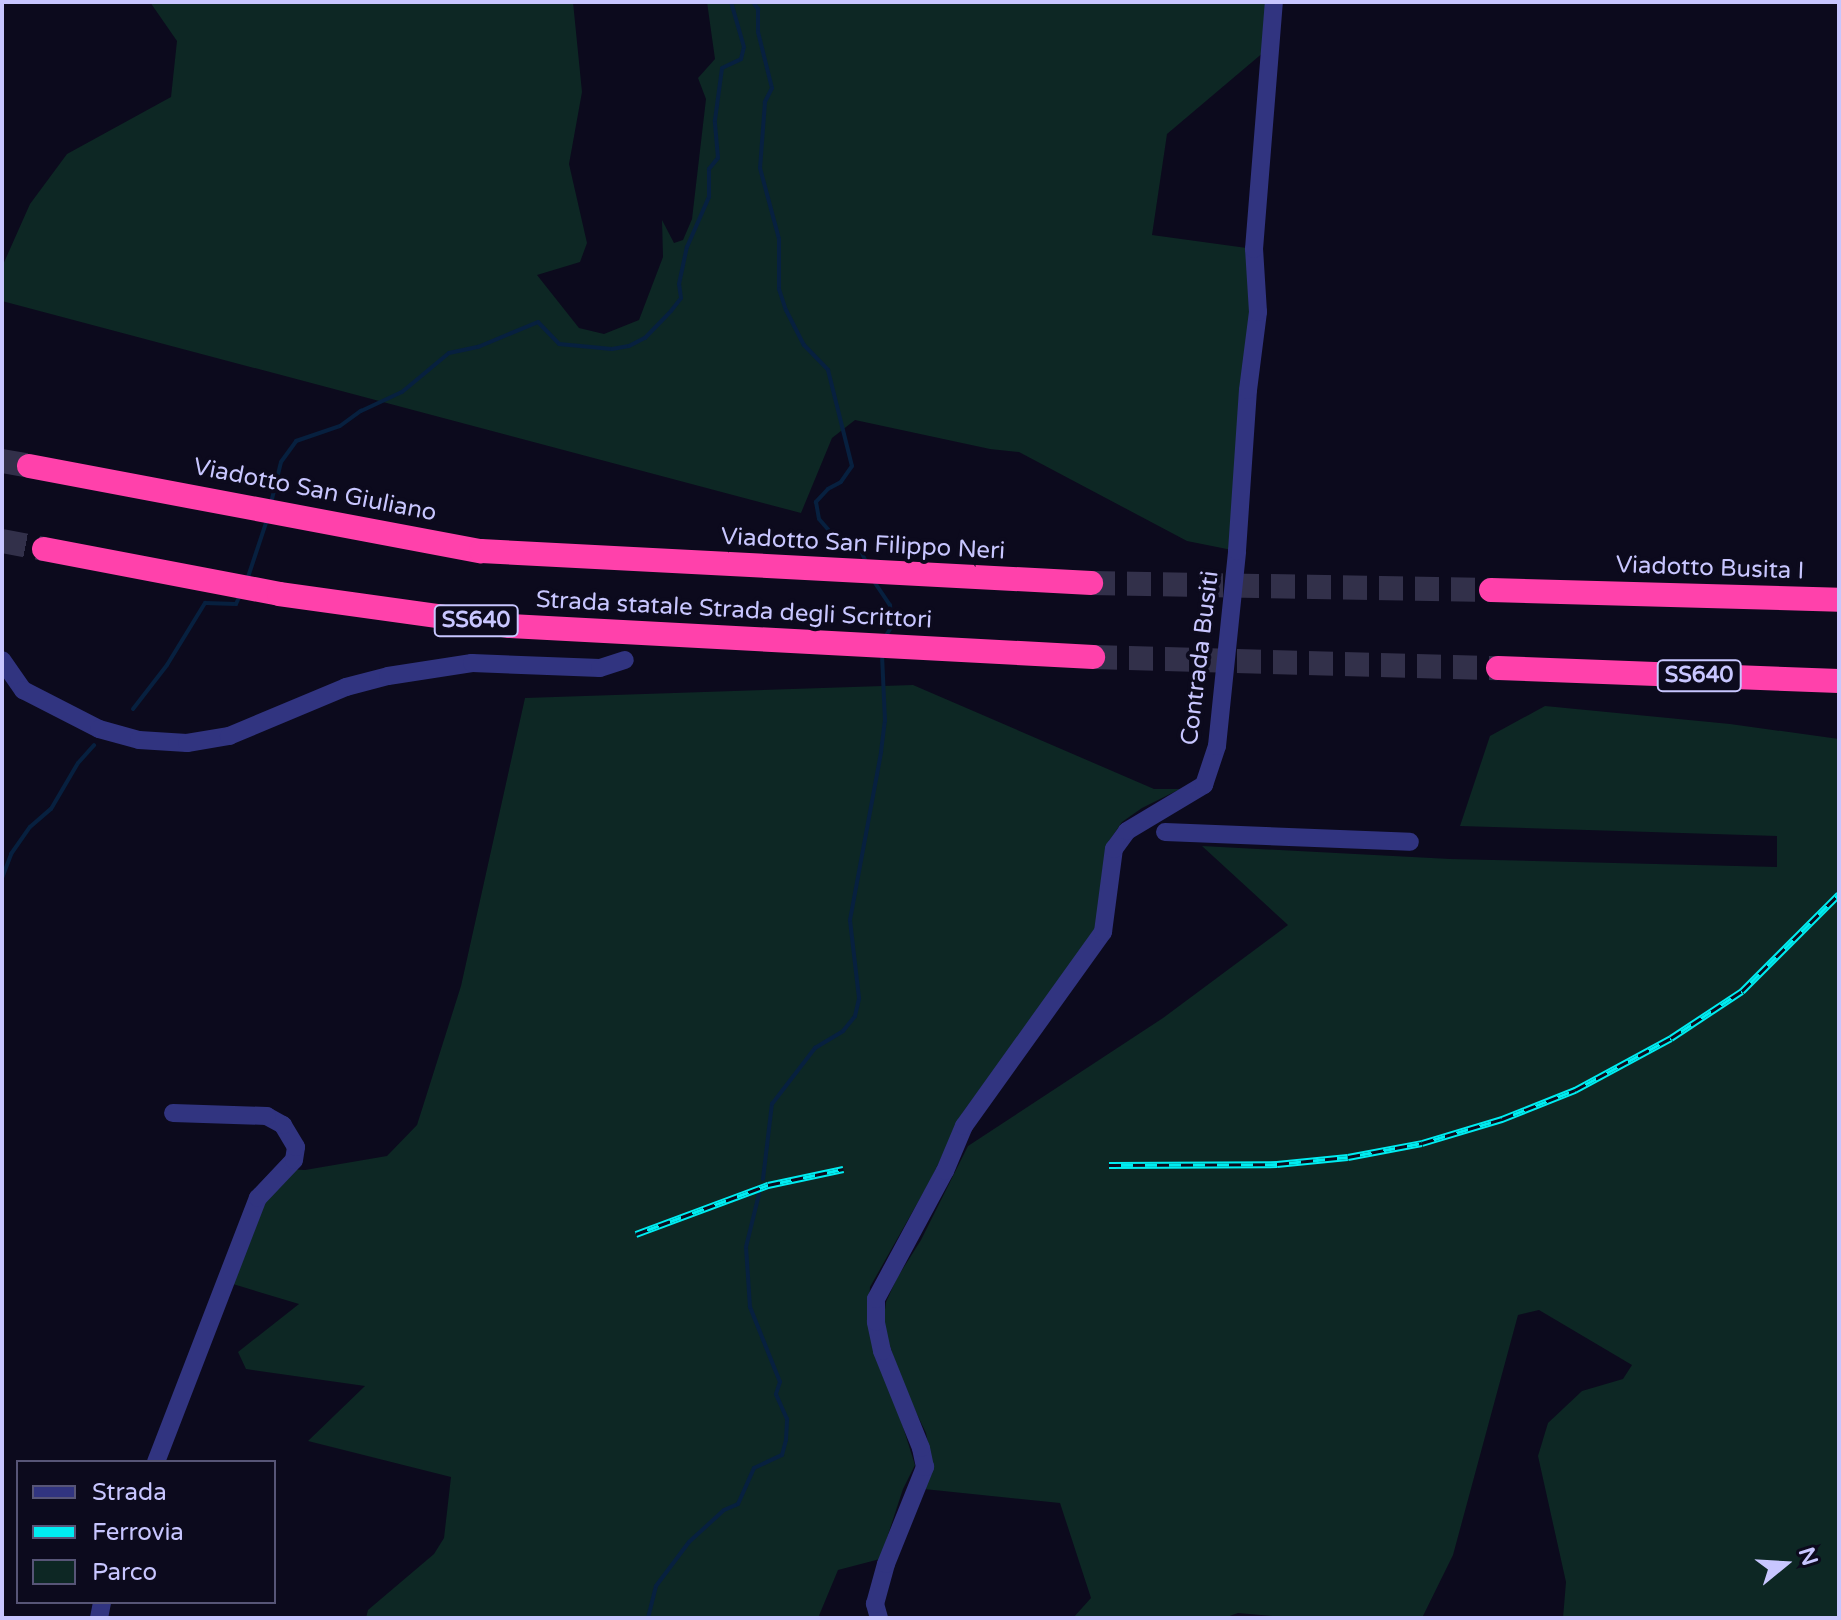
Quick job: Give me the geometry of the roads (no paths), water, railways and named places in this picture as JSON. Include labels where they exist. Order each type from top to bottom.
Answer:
[{"type":"highway","name":"Viadotto San Giuliano","points":[[29,466],[139,484],[481,551]]},
{"type":"highway","name":"Strada statale Strada degli Scrittori","points":[[44,549],[279,594],[510,626],[1093,657]]},
{"type":"highway","name":"Strada statale Strada degli Scrittori","points":[[481,551],[679,563]]},
{"type":"highway","name":"Viadotto San Filippo Neri","points":[[679,563],[1091,583]]},
{"type":"highway","name":"Viadotto Busita I","points":[[1491,590],[1839,600]]},
{"type":"highway","name":"SS640","points":[[1498,668],[1839,681]]},
{"type":"street","name":"Contrada Busiti","points":[[879,1618],[875,1604],[886,1564],[925,1467],[921,1448],[882,1351],[876,1322],[876,1299],[945,1171],[964,1126],[1103,932],[1114,849],[1127,831],[1204,785],[1217,746],[1237,551],[1248,390],[1258,312],[1254,249],[1274,2]]},
{"type":"street","points":[[2,660],[23,690],[99,729],[139,740],[187,743],[229,736],[346,687],[388,676],[472,663],[592,668],[625,660]]},
{"type":"street","points":[[1165,832],[1410,842]]},
{"type":"street","points":[[157,1460],[243,1231],[258,1198],[294,1160],[296,1147],[283,1125],[267,1116],[173,1113]]},
{"type":"waterway","points":[[271,503],[281,462],[296,441],[340,426],[361,411],[402,392],[449,353],[478,347],[538,322],[559,344],[612,349],[629,346],[645,338],[671,311],[681,298],[679,284],[687,247],[709,197],[709,169],[718,158],[715,120],[722,68],[741,59],[744,47],[731,2]]},
{"type":"waterway","points":[[753,2],[758,9],[758,32],[772,88],[765,102],[760,168],[779,239],[779,289],[804,345],[828,370],[852,466],[841,482],[828,489],[816,502],[819,519],[840,543],[860,549],[867,564]]},
{"type":"waterway","points":[[247,580],[267,520]]},
{"type":"waterway","points":[[873,580],[890,605],[892,626],[884,639]]},
{"type":"waterway","points":[[133,709],[167,665],[205,603],[236,604],[240,595]]},
{"type":"waterway","points":[[763,1179],[772,1104],[815,1048],[843,1031],[855,1016],[859,998],[850,920],[885,721],[882,655]]},
{"type":"waterway","points":[[2,878],[11,854],[30,827],[51,809],[78,763],[94,745]]},
{"type":"waterway","points":[[648,1618],[656,1586],[689,1542],[724,1510],[738,1504],[754,1468],[782,1455],[786,1440],[787,1419],[776,1394],[780,1382],[750,1307],[746,1247],[759,1194]]},
{"type":"tunnel","points":[[2,461],[29,466]]},
{"type":"tunnel","points":[[2,541],[44,549]]},
{"type":"tunnel","points":[[1091,583],[1491,590]]},
{"type":"tunnel","points":[[1093,657],[1498,668]]},
{"type":"railway","points":[[1109,1165],[1277,1164],[1348,1157],[1422,1143],[1502,1119],[1575,1090],[1671,1038],[1742,991],[1839,894]]},
{"type":"railway","points":[[636,1234],[768,1185],[843,1169]]}]
